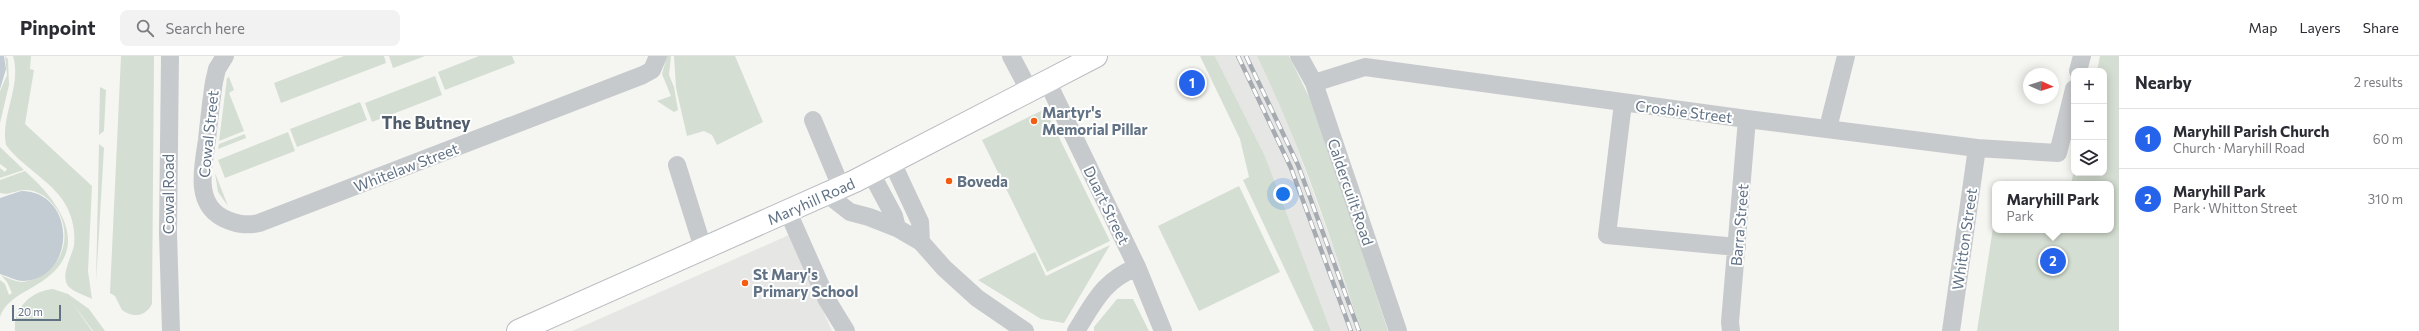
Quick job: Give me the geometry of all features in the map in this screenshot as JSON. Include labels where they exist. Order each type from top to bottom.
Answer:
[{"type":"main road","name":"Maryhill Road","points":[[518,331],[545,326],[703,248],[834,191],[1096,56]]},
{"type":"street","name":"Cowal Road","points":[[170,56],[168,233],[171,331]]},
{"type":"street","name":"Cowal Street","points":[[225,56],[217,69],[214,82],[202,175],[204,197],[214,213],[234,223],[248,225],[259,223]]},
{"type":"street","name":"Whitelaw Street","points":[[259,223],[643,75],[652,70],[658,56]]},
{"type":"street","name":"Duart Street","points":[[1011,56],[1038,86],[1068,124],[1137,267],[1163,331]]},
{"type":"street","name":"Caldercuilt Road","points":[[1300,56],[1314,83],[1398,331]]},
{"type":"street","points":[[1828,128],[1846,56]]},
{"type":"street","points":[[2079,68],[2082,56]]},
{"type":"street","name":"Crosbie Street","points":[[1314,83],[1365,67],[1623,104],[1828,128],[1977,148],[2058,154],[2071,101]]},
{"type":"street","points":[[1623,104],[1606,235],[1737,247]]},
{"type":"street","name":"Barra Street","points":[[1731,331],[1730,322],[1747,119]]},
{"type":"street","points":[[813,120],[834,191],[850,212],[869,217],[897,228],[921,242],[972,294],[1025,331]]},
{"type":"street","name":"Whitton Street","points":[[1951,331],[1977,148]]},
{"type":"street","points":[[892,162],[920,222],[921,242]]},
{"type":"street","points":[[677,165],[703,248]]},
{"type":"street","points":[[871,173],[894,216],[897,228]]},
{"type":"street","points":[[788,212],[827,300],[846,331]]},
{"type":"street","points":[[1076,331],[1105,287],[1118,274],[1137,267]]},
{"type":"shaded area","points":[[0,56],[4,56],[6,69],[0,89]]},
{"type":"shaded area","points":[[5,56],[8,59],[9,85],[0,123],[0,91],[7,75]]},
{"type":"shaded area","points":[[13,56],[31,56],[30,69],[34,70],[25,124],[92,186],[88,271],[92,299],[73,290],[66,282],[65,277],[67,266],[74,245],[74,227],[66,205],[59,195],[42,178],[23,163],[6,145],[6,124],[15,79]]},
{"type":"shaded area","points":[[121,56],[154,56],[152,304],[146,312],[138,315],[126,313],[122,310],[115,296],[110,293]]},
{"type":"shaded area","points":[[344,56],[384,56],[386,63],[281,103],[274,83]]},
{"type":"shaded area","points":[[389,56],[425,56],[393,68]]},
{"type":"shaded area","points":[[479,56],[512,56],[515,63],[445,90],[438,72]]},
{"type":"shaded area","points":[[667,56],[671,56],[669,75],[674,87],[678,110],[674,112],[657,101],[671,96],[662,74]]},
{"type":"shaded area","points":[[674,56],[735,56],[763,122],[717,145],[712,135],[704,131],[687,136],[676,88]]},
{"type":"shaded area","points":[[1200,56],[1215,56],[1265,156],[1331,331],[1314,331],[1243,180],[1249,177],[1240,139]]},
{"type":"shaded area","points":[[1215,56],[1257,56],[1282,107],[1335,252],[1361,331],[1331,331],[1265,156]]},
{"type":"shaded area","points":[[1257,56],[1289,56],[1314,107],[1388,331],[1361,331],[1301,157],[1273,89]]},
{"type":"shaded area","points":[[2100,56],[2119,56],[2119,331],[1977,331],[1992,233],[2114,233],[2114,181],[2072,181],[2073,176],[2107,176],[2107,68],[2098,68]]},
{"type":"shaded area","points":[[435,76],[442,95],[372,122],[365,103]]},
{"type":"shaded area","points":[[229,77],[234,90],[229,93],[244,131],[219,141],[227,78]]},
{"type":"shaded area","points":[[100,87],[106,90],[104,131],[99,135]]},
{"type":"shaded area","points":[[360,102],[367,120],[297,147],[290,129]]},
{"type":"shaded area","points":[[1045,109],[1110,241],[1047,272],[982,140]]},
{"type":"shaded area","points":[[288,132],[295,151],[225,178],[218,160]]},
{"type":"shaded area","points":[[245,134],[246,138],[218,149],[219,144]]},
{"type":"shaded area","points":[[99,144],[104,148],[96,283]]},
{"type":"shaded area","points":[[0,147],[24,170],[0,178],[0,168],[5,172],[7,169],[0,164]]},
{"type":"shaded area","points":[[25,171],[50,197],[59,211],[66,225],[68,240],[65,255],[57,269],[41,282],[7,305],[0,317],[0,280],[5,284],[9,295],[12,293],[7,282],[1,275],[21,282],[36,278],[48,271],[56,262],[62,251],[64,240],[64,227],[60,216],[54,205],[44,196],[30,190],[5,194],[0,193],[0,180]]},
{"type":"shaded area","points":[[215,173],[228,206],[218,192]]},
{"type":"shaded area","points":[[1239,186],[1280,272],[1199,311],[1158,226]]},
{"type":"shaded area","points":[[21,191],[39,195],[53,205],[60,219],[63,235],[61,252],[53,266],[41,277],[23,281],[0,274],[0,198]]},
{"type":"shaded area","name":"St Mary's Primary School","points":[[789,235],[832,331],[572,331]]},
{"type":"shaded area","points":[[1110,245],[1064,323],[1041,319],[978,280],[1035,252],[1046,276]]},
{"type":"shaded area","points":[[53,289],[68,294],[89,309],[105,331],[93,331],[71,301],[92,331],[15,331],[17,315],[25,302],[38,293]]},
{"type":"shaded area","points":[[1117,299],[1133,299],[1149,331],[1094,331],[1094,327]]},
{"type":"railway","points":[[1238,56],[1291,168],[1351,331]]},
{"type":"railway","points":[[1246,56],[1298,165],[1359,331]]},
{"type":"place","name":"Maryhill Parish Church","points":[[1192,83]]},
{"type":"place","name":"Martyr's Memorial Pillar","points":[[1034,121]]},
{"type":"place","name":"Boveda","points":[[949,181]]},
{"type":"place","name":"Maryhill Park","points":[[2053,261]]},
{"type":"place","name":"St Mary's Primary School","points":[[745,283]]},
{"type":"district","name":"The Butney","points":[[426,122]]}]
